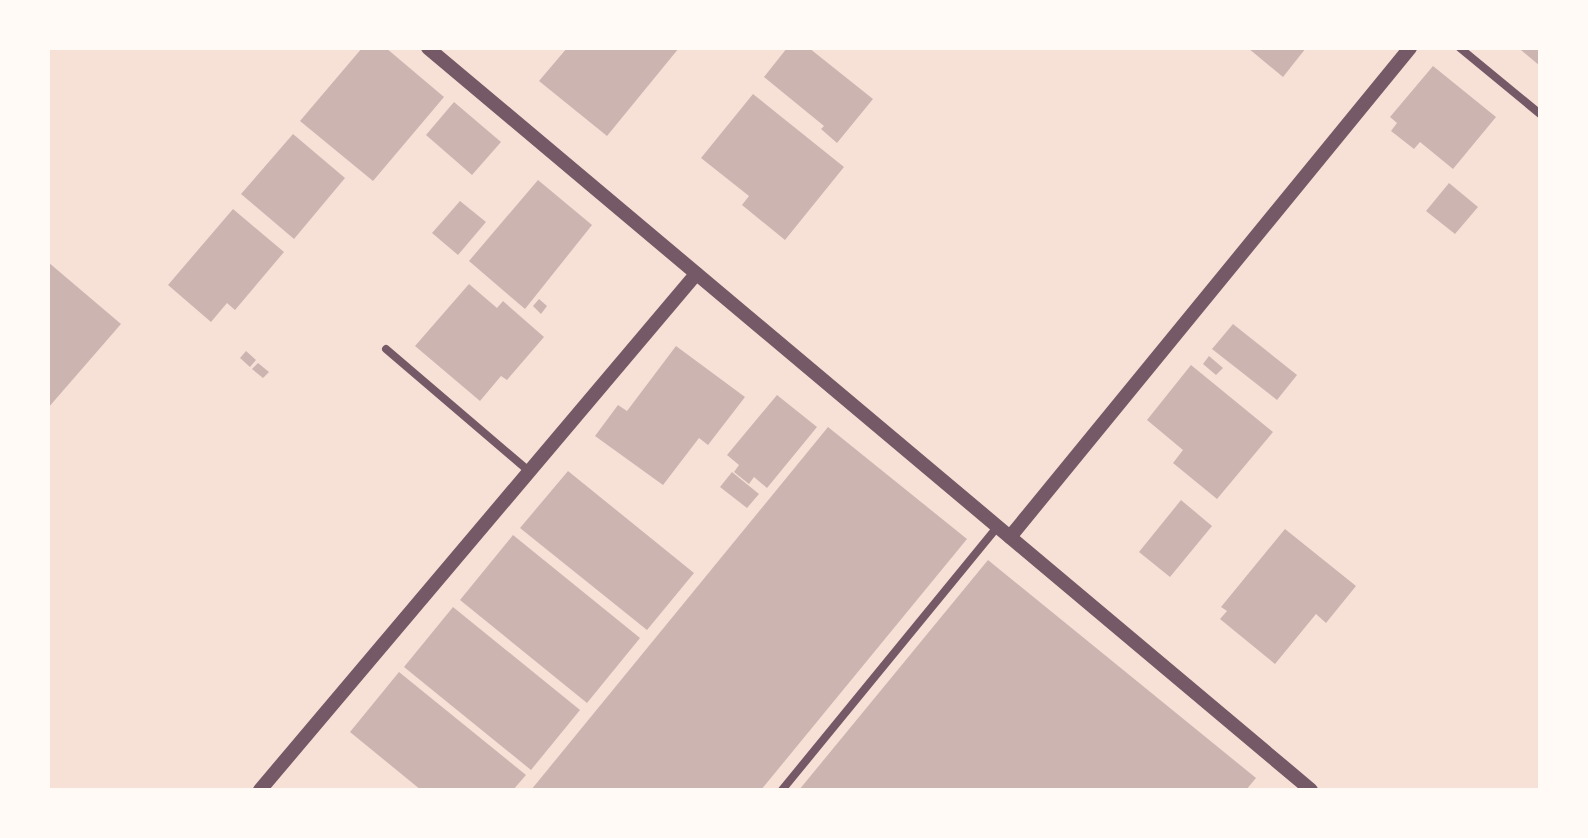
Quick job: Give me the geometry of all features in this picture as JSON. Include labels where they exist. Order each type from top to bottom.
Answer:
[{"type":"street","points":[[428,48],[1306,788]]},
{"type":"street","points":[[1010,537],[1410,48]]},
{"type":"street","points":[[1460,48],[1540,114]]},
{"type":"street","points":[[260,790],[696,274]]},
{"type":"street","points":[[386,349],[529,471]]},
{"type":"street","points":[[782,790],[998,526]]},
{"type":"building","points":[[362,48],[386,48],[444,97],[373,181],[300,121]]},
{"type":"building","points":[[567,48],[679,48],[607,136],[539,81]]},
{"type":"building","points":[[787,48],[809,48],[873,99],[837,143],[821,129],[824,126],[764,77]]},
{"type":"building","points":[[1248,48],[1306,48],[1283,77]]},
{"type":"building","points":[[1540,48],[1540,66],[1521,50]]},
{"type":"building","points":[[1433,66],[1496,117],[1453,169],[1420,142],[1414,149],[1391,131],[1397,123],[1390,117]]},
{"type":"building","points":[[753,94],[844,167],[785,240],[742,205],[749,196],[701,158]]},
{"type":"building","points":[[454,102],[501,142],[472,175],[426,135]]},
{"type":"building","points":[[293,134],[345,178],[294,239],[241,194]]},
{"type":"building","points":[[538,180],[592,225],[525,309],[469,261]]},
{"type":"building","points":[[1449,183],[1478,207],[1455,234],[1426,211]]},
{"type":"building","points":[[460,201],[486,222],[458,255],[432,233]]},
{"type":"building","points":[[233,209],[284,252],[235,310],[227,303],[211,322],[168,285]]},
{"type":"building","points":[[48,262],[121,324],[48,408]]},
{"type":"building","points":[[469,284],[497,308],[503,301],[544,337],[507,380],[501,376],[480,401],[415,346]]},
{"type":"building","points":[[539,299],[547,306],[541,314],[533,306]]},
{"type":"building","points":[[1233,324],[1297,375],[1277,400],[1212,349]]},
{"type":"building","points":[[676,346],[745,397],[708,445],[699,438],[663,485],[595,436],[618,405],[627,411]]},
{"type":"building","points":[[246,351],[256,360],[250,367],[240,358]]},
{"type":"building","points":[[1209,356],[1223,368],[1216,375],[1203,364]]},
{"type":"building","points":[[258,363],[269,372],[263,378],[252,369]]},
{"type":"building","points":[[1191,365],[1273,432],[1217,499],[1173,463],[1183,450],[1147,420]]},
{"type":"building","points":[[777,395],[817,427],[767,488],[754,477],[749,484],[734,472],[739,465],[727,455]]},
{"type":"building","points":[[828,427],[967,539],[761,790],[531,790]]},
{"type":"building","points":[[568,471],[694,573],[647,630],[520,528]]},
{"type":"building","points":[[732,472],[759,494],[747,508],[720,487]]},
{"type":"building","points":[[1181,500],[1212,526],[1170,577],[1139,552]]},
{"type":"building","points":[[1285,529],[1356,586],[1326,623],[1316,614],[1275,664],[1220,619],[1227,611],[1221,607]]},
{"type":"building","points":[[513,535],[640,638],[587,703],[460,600]]},
{"type":"building","points":[[988,560],[1256,778],[1246,790],[799,790]]},
{"type":"building","points":[[453,607],[580,710],[531,770],[404,667]]},
{"type":"building","points":[[399,672],[526,775],[513,790],[421,790],[350,732]]}]
